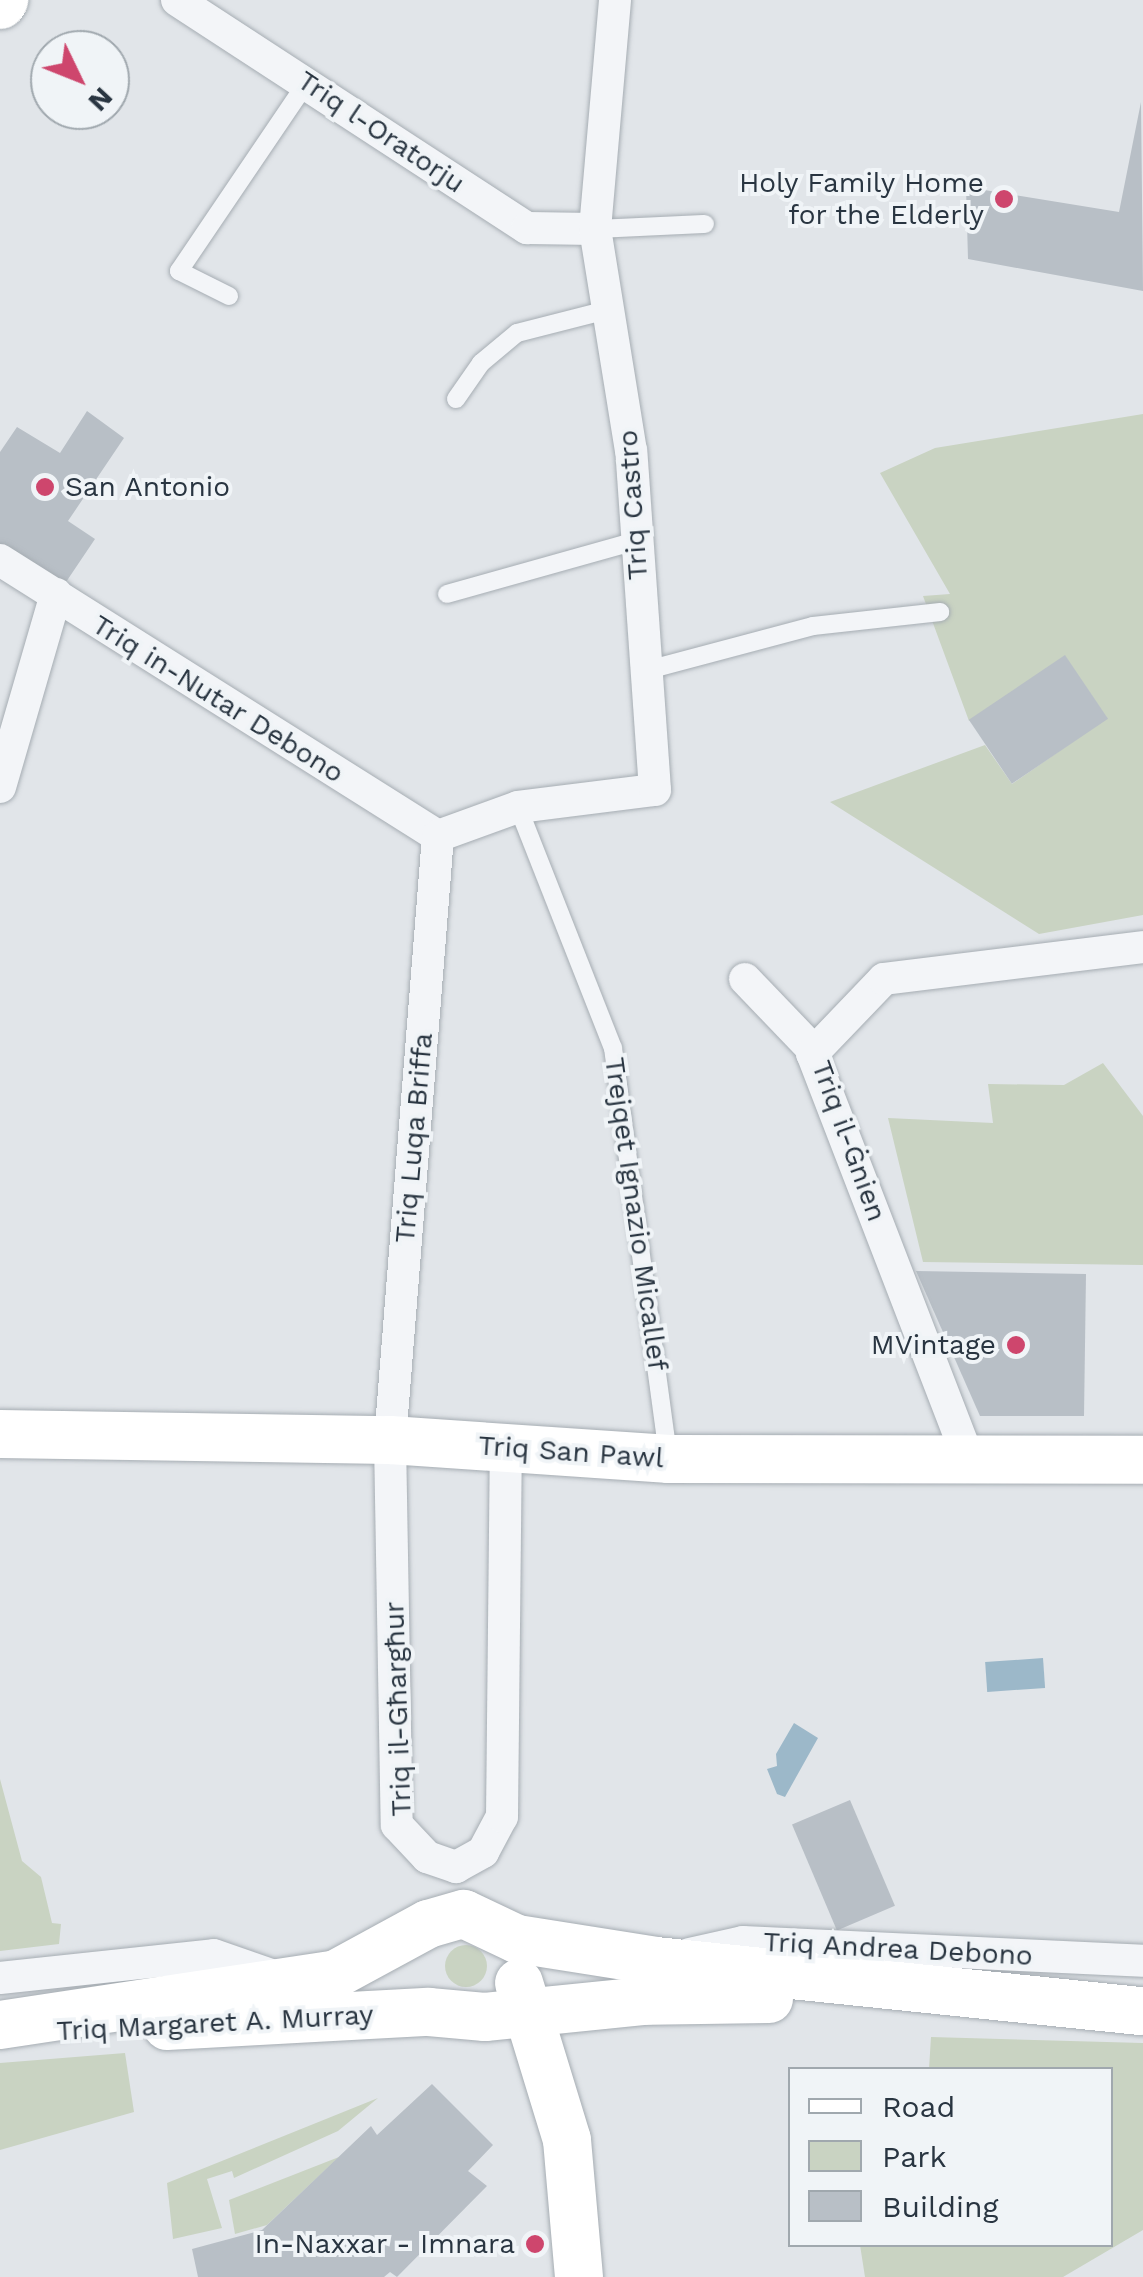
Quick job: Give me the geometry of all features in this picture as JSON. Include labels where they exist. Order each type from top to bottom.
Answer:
[{"type":"main road","name":"Triq San Pawl","points":[[0,1434],[390,1440],[669,1459],[967,1455],[1143,1460]]},
{"type":"main road","name":"Triq Margaret A. Murray","points":[[0,2025],[336,1974],[446,1916],[464,1914],[510,1992],[430,2012],[0,2035]]},
{"type":"main road","name":"Triq Margaret A. Murray","points":[[414,1936],[408,1976],[430,2012]]},
{"type":"main road","name":"Triq Andrea Debono","points":[[510,1992],[649,1981],[972,1996],[1143,2011]]},
{"type":"main road","name":"Triq Andrea Debono","points":[[510,1992],[649,1981]]},
{"type":"main road","points":[[579,2277],[566,2155],[574,2048],[649,1981]]},
{"type":"main road","points":[[510,1992],[566,2155]]},
{"type":"street","name":"Triq l-Oratorju","points":[[177,0],[527,228],[595,229]]},
{"type":"street","name":"Triq Castro","points":[[438,836],[518,807],[655,790],[635,541],[632,451],[595,229],[615,0]]},
{"type":"street","name":"Triq in-Nutar Debono","points":[[0,560],[438,836]]},
{"type":"street","points":[[0,787],[56,594]]},
{"type":"street","name":"Triq Luqa Briffa","points":[[390,1440],[438,836]]},
{"type":"street","name":"Triq il-Ġnien","points":[[967,1455],[814,1051],[884,979],[1143,948]]},
{"type":"street","points":[[744,979],[814,1051]]},
{"type":"street","name":"Triq il-Għargħur","points":[[390,1440],[397,1825],[427,1857],[456,1867],[483,1852],[502,1817],[506,1448]]},
{"type":"street","name":"Triq Andrea Debono","points":[[649,1981],[743,1942],[1143,1961]]},
{"type":"street","name":"Triq Margaret A. Murray","points":[[0,1978],[214,1955],[289,1982]]},
{"type":"lane","points":[[229,296],[179,272],[307,82]]},
{"type":"lane","points":[[595,229],[706,224]]},
{"type":"lane","points":[[456,398],[481,363],[517,333],[611,321]]},
{"type":"lane","points":[[447,594],[635,541]]},
{"type":"lane","points":[[644,672],[812,626],[940,612]]},
{"type":"lane","name":"Trejqet Ignazio Micallef","points":[[518,807],[613,1048],[669,1459]]},
{"type":"green space","points":[[1143,414],[1143,915],[1039,934],[830,802],[985,745],[1012,784],[1107,718],[1065,656],[969,721],[923,596],[950,594],[880,473],[935,448]]},
{"type":"green space","points":[[1103,1063],[1143,1116],[1143,1265],[923,1262],[888,1118],[993,1123],[988,1084],[1064,1085]]},
{"type":"green space","points":[[0,1779],[22,1861],[41,1877],[52,1923],[61,1924],[59,1944],[0,1951]]},
{"type":"green space","points":[[466,1945],[481,1951],[487,1966],[481,1981],[466,1987],[451,1981],[445,1966],[451,1951]]},
{"type":"green space","points":[[931,2037],[1143,2043],[1143,2230],[1063,2277],[865,2277],[860,2247],[1113,2247],[1113,2067],[929,2067]]},
{"type":"green space","points":[[125,2053],[134,2112],[0,2150],[0,2063]]},
{"type":"green space","points":[[378,2098],[338,2131],[234,2178],[232,2171],[207,2179],[222,2228],[173,2239],[167,2183]]},
{"type":"green space","points":[[339,2157],[267,2225],[235,2234],[229,2200]]},
{"type":"water","points":[[1043,1658],[1045,1688],[987,1692],[985,1662]]},
{"type":"water","points":[[794,1723],[818,1738],[785,1797],[777,1794],[767,1769],[777,1766],[776,1754]]},
{"type":"building","name":"Holy Family Home for the Elderly","points":[[1141,102],[1143,291],[968,259],[966,187],[1119,212]]},
{"type":"building","name":"San Antonio","points":[[87,411],[124,438],[68,521],[95,539],[64,585],[0,545],[0,452],[17,427],[60,453]]},
{"type":"building","points":[[1065,655],[1108,719],[1012,784],[969,720]]},
{"type":"building","name":"MVintage","points":[[916,1271],[1086,1274],[1084,1416],[980,1416]]},
{"type":"building","points":[[850,1800],[895,1906],[837,1930],[792,1825]]},
{"type":"building","points":[[432,2084],[493,2145],[468,2171],[487,2186],[397,2277],[390,2272],[384,2277],[198,2277],[192,2249],[262,2230],[371,2126],[377,2135]]},
{"type":"place","name":"Holy Family Home for the Elderly","points":[[1004,199]]},
{"type":"place","name":"San Antonio","points":[[45,487]]},
{"type":"place","name":"MVintage","points":[[1016,1345]]},
{"type":"place","name":"In-Naxxar - Imnara","points":[[535,2244]]}]
